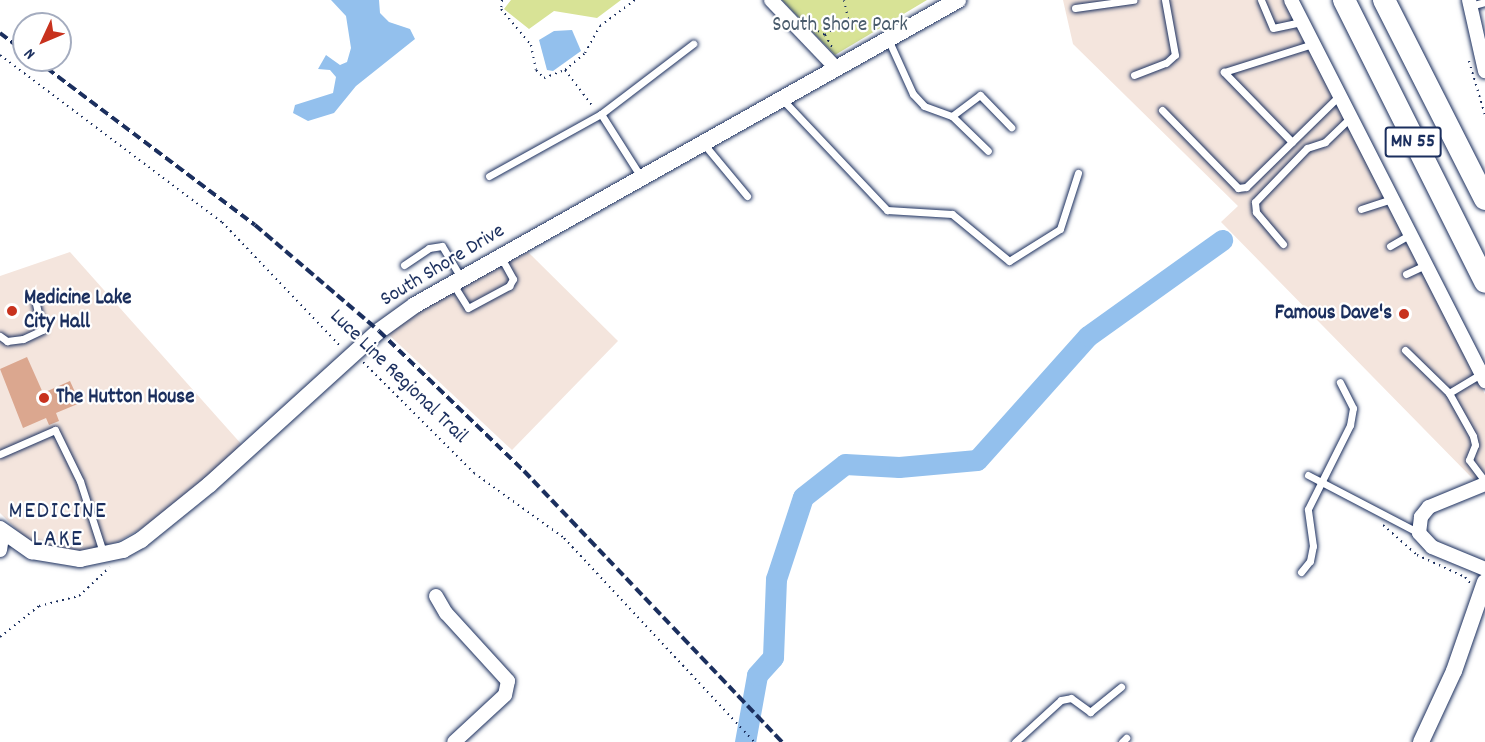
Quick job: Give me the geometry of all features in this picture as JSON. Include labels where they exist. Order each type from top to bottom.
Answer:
[{"type":"highway","points":[[1332,0],[1379,75]]},
{"type":"highway","name":"MN 55","points":[[1344,0],[1379,75],[1485,282]]},
{"type":"highway","name":"MN 55","points":[[1384,0],[1485,199]]},
{"type":"street","points":[[771,0],[836,68]]},
{"type":"street","name":"South Shore Drive","points":[[1,533],[32,550],[54,556],[104,555],[123,550],[158,529],[400,316],[836,68],[940,4],[958,0]]},
{"type":"street","points":[[1291,0],[1390,200],[1483,378]]},
{"type":"street","points":[[1470,3],[1485,72]]},
{"type":"street","points":[[1485,483],[1429,507],[1421,517],[1419,533],[1432,547],[1485,569]]},
{"type":"street","points":[[0,550],[1,533]]},
{"type":"street","points":[[1420,742],[1454,671],[1485,582]]},
{"type":"street","points":[[436,596],[446,613],[505,675],[509,688],[454,742]]},
{"type":"lane","points":[[1075,8],[1133,0]]},
{"type":"lane","points":[[1134,75],[1166,63],[1175,54],[1165,0]]},
{"type":"lane","points":[[1261,0],[1273,28],[1302,22]]},
{"type":"lane","points":[[1470,3],[1485,2]]},
{"type":"lane","points":[[887,37],[913,94],[924,106],[952,117],[988,151]]},
{"type":"lane","points":[[489,176],[601,114],[693,44]]},
{"type":"lane","points":[[1292,142],[1224,72],[1313,44]]},
{"type":"lane","points":[[952,117],[980,95],[1011,127]]},
{"type":"lane","points":[[1162,110],[1238,188],[1246,187],[1339,96]]},
{"type":"lane","points":[[782,99],[887,210],[952,214],[1009,261],[1060,229],[1078,173]]},
{"type":"lane","points":[[601,114],[641,177]]},
{"type":"lane","points":[[1283,244],[1256,212],[1255,202],[1307,148],[1325,142],[1350,118]]},
{"type":"lane","points":[[703,143],[747,196]]},
{"type":"lane","points":[[1361,210],[1390,200]]},
{"type":"lane","points":[[1390,246],[1409,235]]},
{"type":"lane","points":[[404,265],[429,249],[442,246],[468,308],[509,286],[513,279],[501,257]]},
{"type":"lane","points":[[1406,274],[1425,265]]},
{"type":"lane","points":[[0,336],[7,341],[22,339],[42,330],[36,303]]},
{"type":"lane","points":[[1406,350],[1449,393],[1473,436],[1475,446],[1469,460],[1485,483]]},
{"type":"lane","points":[[1449,393],[1483,378]]},
{"type":"lane","points":[[1301,572],[1310,561],[1313,546],[1308,509],[1350,425],[1353,408],[1340,382]]},
{"type":"lane","points":[[0,454],[55,430],[80,481],[104,555]]},
{"type":"lane","points":[[1308,475],[1322,480],[1419,533]]},
{"type":"lane","points":[[1015,742],[1061,700],[1071,698],[1090,712],[1121,687]]},
{"type":"path","points":[[502,0],[501,9],[531,45],[538,75],[552,78],[585,53],[600,26],[635,0]]},
{"type":"path","points":[[811,26],[825,35],[848,19],[844,0]]},
{"type":"path","name":"Luce Line Regional Trail","points":[[0,56],[222,222],[352,356],[410,405],[474,473],[564,538],[754,742]]},
{"type":"path","points":[[565,70],[587,103],[601,114]]},
{"type":"path","points":[[1376,521],[1398,536],[1417,555],[1466,577],[1478,603]]},
{"type":"shaded area","points":[[1063,0],[1285,0],[1485,394],[1485,476],[1474,480],[1221,222],[1238,206],[1073,44]]},
{"type":"shaded area","points":[[70,252],[243,446],[198,488],[146,526],[117,542],[84,552],[30,543],[0,513],[0,276]]},
{"type":"shaded area","points":[[528,252],[618,341],[512,450],[387,333],[417,310]]},
{"type":"green space","points":[[511,0],[621,0],[597,18],[554,11],[529,29],[504,9]]},
{"type":"green space","name":"South Shore Park","points":[[782,0],[927,0],[835,55]]},
{"type":"water","points":[[331,0],[379,0],[380,13],[389,22],[410,29],[415,39],[356,86],[334,113],[308,121],[293,113],[295,105],[333,93],[336,77],[330,70],[318,69],[326,55],[340,65],[347,62],[351,48],[346,16]]},
{"type":"water","points":[[572,30],[581,51],[553,71],[547,70],[539,40],[554,31]]},
{"type":"building","name":"The Hutton House","points":[[27,357],[43,393],[70,381],[80,403],[56,413],[59,421],[49,425],[46,418],[23,428],[0,369]]},
{"type":"waterway","points":[[745,742],[757,675],[773,657],[776,579],[803,497],[845,464],[899,467],[977,460],[1088,336],[1222,240]]},
{"type":"railway","points":[[0,33],[12,42]]},
{"type":"railway","points":[[52,72],[255,225],[379,331],[524,471],[782,742]]},
{"type":"place","name":"Medicine Lake City Hall","points":[[12,311]]},
{"type":"place","name":"Famous Dave's","points":[[1404,314]]},
{"type":"place","name":"The Hutton House","points":[[44,398]]},
{"type":"district","name":"MEDICINE LAKE","points":[[58,527]]}]
